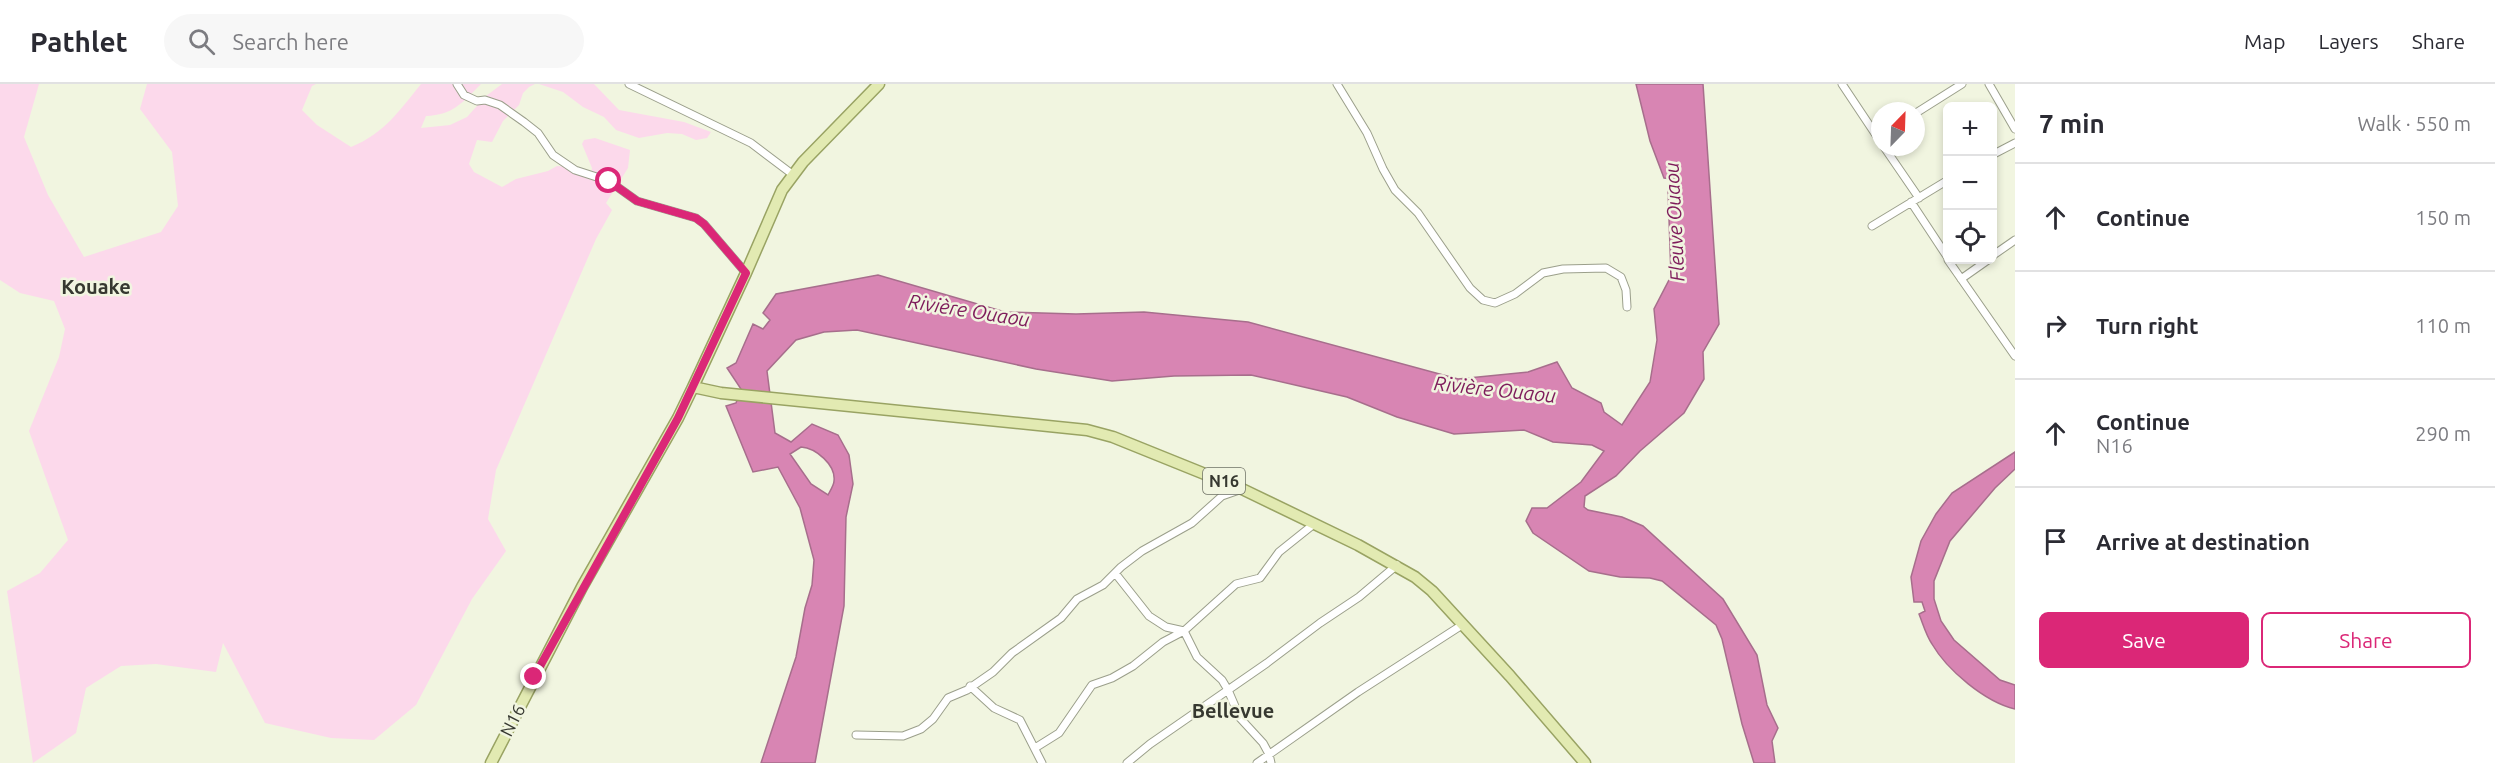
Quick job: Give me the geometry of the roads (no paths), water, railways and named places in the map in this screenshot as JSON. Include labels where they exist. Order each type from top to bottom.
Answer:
[{"type":"main road","name":"N16","points":[[491,763],[534,677],[678,418],[782,190],[792,174],[879,84]]},
{"type":"main road","name":"N16","points":[[693,387],[721,393],[1087,430],[1113,437],[1242,489],[1397,565],[1432,591],[1585,763]]},
{"type":"street","points":[[457,84],[464,95],[477,101],[485,100],[500,105],[525,123],[538,133],[553,155],[575,170],[609,181],[637,201],[696,218],[704,224],[746,273]]},
{"type":"street","points":[[629,84],[751,143],[792,174]]},
{"type":"street","points":[[1337,84],[1367,133],[1395,190],[1418,213],[1470,288],[1483,300],[1495,303],[1515,294],[1543,273],[1563,269],[1606,268],[1621,277],[1626,290],[1627,307]]},
{"type":"street","points":[[1842,84],[1871,126]]},
{"type":"street","points":[[1925,107],[1962,84]]},
{"type":"street","points":[[1989,84],[2015,129]]},
{"type":"street","points":[[1997,152],[2015,143]]},
{"type":"street","points":[[1890,156],[1919,198]]},
{"type":"street","points":[[1872,226],[1943,183]]},
{"type":"street","points":[[1911,202],[1943,251]]},
{"type":"street","points":[[1997,253],[2015,240]]},
{"type":"street","points":[[1951,264],[2015,356]]},
{"type":"street","points":[[1961,279],[1982,264]]},
{"type":"street","points":[[856,735],[903,736],[912,733],[933,719],[948,698],[967,690],[993,672],[1012,653],[1061,618],[1077,599],[1103,585],[1142,550],[1192,523],[1222,496],[1242,489]]},
{"type":"street","points":[[1035,747],[1059,733],[1077,703],[1092,685],[1112,678],[1133,666],[1162,642],[1184,631],[1236,584],[1260,578],[1279,552],[1314,524]]},
{"type":"street","points":[[1128,763],[1150,744],[1320,622],[1359,597],[1397,565]]},
{"type":"street","points":[[1115,573],[1149,616],[1166,627],[1184,631]]},
{"type":"street","points":[[1257,763],[1358,692],[1462,625]]},
{"type":"street","points":[[1184,631],[1197,657],[1228,690],[1240,718],[1263,743],[1271,763]]},
{"type":"street","points":[[970,686],[994,708],[1020,720],[1042,763]]},
{"type":"water","points":[[1636,84],[1703,84],[1719,324],[1703,352],[1704,379],[1684,413],[1640,451],[1616,476],[1585,496],[1584,507],[1588,510],[1622,517],[1643,526],[1723,599],[1757,655],[1767,705],[1778,728],[1772,741],[1775,763],[1754,763],[1742,724],[1722,639],[1716,625],[1662,581],[1589,571],[1533,533],[1526,521],[1532,508],[1547,508],[1581,482],[1604,451],[1592,445],[1553,442],[1524,430],[1454,434],[1397,417],[1347,397],[1251,375],[1174,376],[1112,381],[1036,369],[857,330],[824,332],[796,340],[767,371],[775,433],[791,442],[812,424],[838,435],[849,455],[853,484],[846,517],[844,606],[815,763],[761,763],[796,657],[805,608],[812,585],[814,560],[800,508],[778,467],[753,472],[726,406],[736,403],[741,389],[727,368],[736,363],[753,324],[763,329],[770,320],[763,313],[776,294],[878,275],[1005,312],[1076,314],[1144,312],[1248,322],[1458,379],[1528,372],[1557,362],[1572,388],[1601,403],[1604,412],[1622,425],[1650,382],[1657,340],[1654,309],[1671,276],[1668,189],[1675,182],[1673,179],[1664,178],[1650,141]],"holes":[[[801,447],[824,458],[832,469],[834,483],[828,495],[811,484],[790,454]]]},
{"type":"water","points":[[2015,452],[2015,469],[1995,488],[1950,541],[1934,581],[1934,599],[1941,621],[1954,640],[2000,680],[2015,685],[2015,709],[1991,700],[1968,684],[1939,654],[1928,637],[1919,614],[1925,611],[1922,602],[1914,602],[1911,577],[1921,541],[1936,514],[1952,493]]},
{"type":"district","name":"Kouake","points":[[96,286]]},
{"type":"district","name":"Bellevue","points":[[1233,710]]},
{"type":"water label","name":"Fleuve Ouaou","points":[[1674,222]]},
{"type":"water label","name":"Rivière Ouaou","points":[[969,310]]},
{"type":"water label","name":"Rivière Ouaou","points":[[1495,389]]}]
